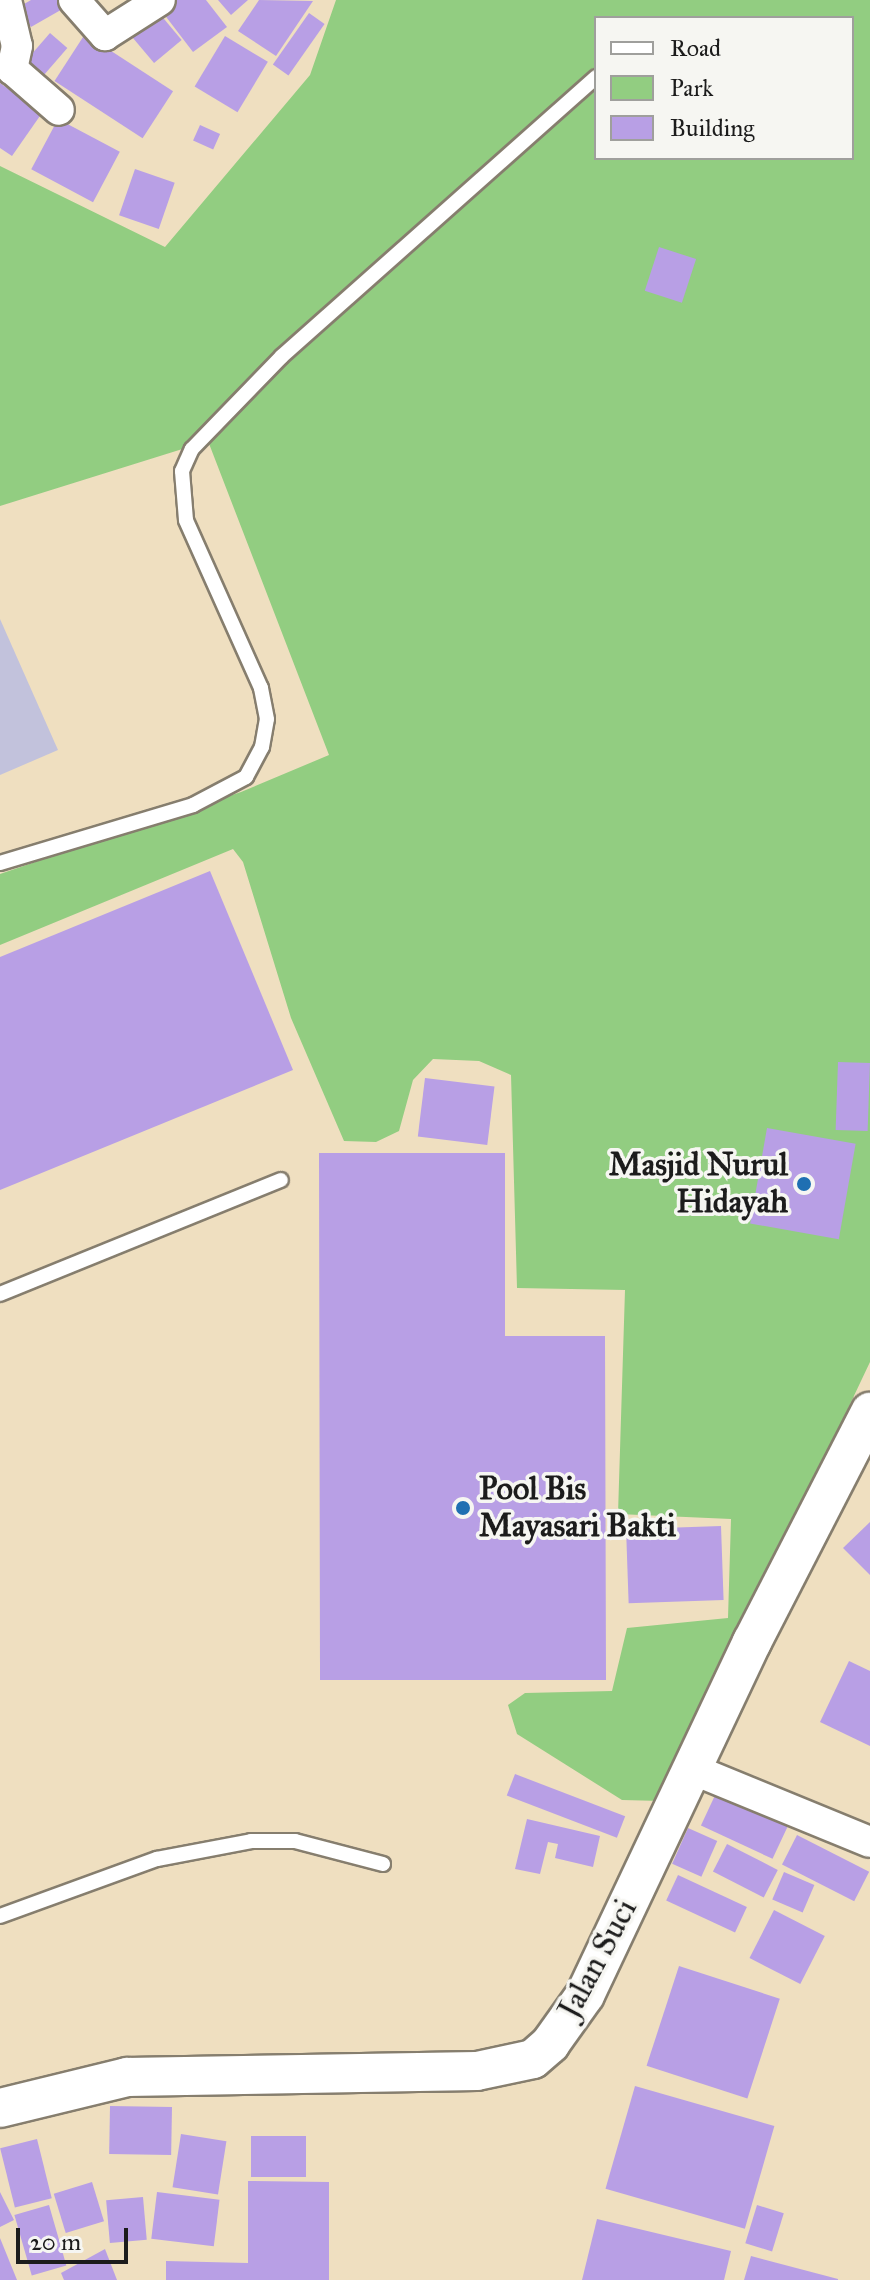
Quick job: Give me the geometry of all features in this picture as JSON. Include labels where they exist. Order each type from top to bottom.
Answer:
[{"type":"street","points":[[6,0],[17,46],[12,69],[59,110]]},
{"type":"street","points":[[74,0],[109,35],[160,0]]},
{"type":"street","name":"Jalan Suci","points":[[0,2108],[127,2077],[477,2071],[533,2059],[550,2044],[585,1995],[692,1769],[870,1412]]},
{"type":"street","points":[[692,1769],[870,1842]]},
{"type":"lane","points":[[0,863],[193,805],[246,777],[262,747],[267,719],[261,688],[186,520],[180,494],[182,471],[192,449],[282,356],[594,79]]},
{"type":"lane","points":[[0,1294],[281,1180]]},
{"type":"lane","points":[[0,1916],[157,1859],[251,1841],[295,1841],[383,1864]]},
{"type":"shaded area","points":[[0,619],[58,750],[0,775]]},
{"type":"green space","points":[[336,0],[870,0],[870,1362],[662,1801],[622,1800],[517,1734],[508,1705],[525,1693],[612,1691],[627,1628],[728,1618],[731,1519],[618,1514],[625,1290],[517,1288],[511,1075],[479,1061],[433,1059],[413,1080],[399,1131],[376,1142],[344,1141],[291,1018],[243,862],[233,849],[0,945],[0,874],[241,792],[329,755],[208,441],[0,506],[0,166],[165,247],[310,75]]},
{"type":"building","points":[[31,0],[62,0],[66,7],[31,27],[19,7]]},
{"type":"building","points":[[164,0],[206,0],[227,27],[193,52],[157,5]]},
{"type":"building","points":[[218,0],[248,0],[231,15]]},
{"type":"building","points":[[259,0],[313,1],[276,56],[238,31]]},
{"type":"building","points":[[154,7],[182,40],[154,63],[126,30]]},
{"type":"building","points":[[309,13],[325,24],[288,76],[273,65]]},
{"type":"building","points":[[50,33],[67,48],[44,75],[27,59]]},
{"type":"building","points":[[85,34],[173,91],[143,138],[55,81]]},
{"type":"building","points":[[225,36],[268,62],[237,112],[195,87]]},
{"type":"building","points":[[0,83],[42,113],[12,156],[0,148]]},
{"type":"building","points":[[58,119],[120,152],[93,202],[31,169]]},
{"type":"building","points":[[200,125],[220,134],[213,149],[193,141]]},
{"type":"building","points":[[135,169],[175,183],[159,229],[119,215]]},
{"type":"building","points":[[659,247],[696,259],[682,303],[645,291]]},
{"type":"building","points":[[210,871],[293,1070],[0,1190],[0,957]]},
{"type":"building","points":[[838,1062],[870,1063],[868,1131],[836,1130]]},
{"type":"building","points":[[425,1078],[494,1087],[487,1145],[418,1137]]},
{"type":"building","name":"Masjid Nurul Hidayah","points":[[767,1128],[856,1144],[839,1239],[750,1224]]},
{"type":"building","name":"Pool Bis Mayasari Bakti","points":[[319,1153],[505,1153],[505,1336],[605,1336],[606,1680],[320,1680]]},
{"type":"building","points":[[870,1522],[870,1575],[843,1548]]},
{"type":"building","points":[[721,1526],[724,1600],[629,1603],[626,1529]]},
{"type":"building","points":[[849,1661],[870,1671],[870,1746],[820,1722]]},
{"type":"building","points":[[515,1774],[625,1816],[617,1838],[507,1795]]},
{"type":"building","points":[[717,1791],[789,1824],[773,1859],[701,1825]]},
{"type":"building","points":[[527,1819],[600,1836],[593,1867],[555,1858],[558,1844],[548,1842],[540,1874],[515,1869]]},
{"type":"building","points":[[688,1828],[717,1841],[701,1877],[672,1864]]},
{"type":"building","points":[[797,1835],[869,1872],[854,1901],[782,1864]]},
{"type":"building","points":[[727,1844],[778,1870],[764,1897],[713,1872]]},
{"type":"building","points":[[784,1872],[814,1885],[803,1913],[772,1900]]},
{"type":"building","points":[[678,1875],[747,1907],[735,1932],[666,1900]]},
{"type":"building","points":[[774,1910],[825,1936],[800,1984],[749,1958]]},
{"type":"building","points":[[679,1966],[780,1999],[747,2099],[647,2066]]},
{"type":"building","points":[[635,2086],[774,2126],[745,2229],[606,2189]]},
{"type":"building","points":[[110,2106],[172,2107],[171,2155],[109,2154]]},
{"type":"building","points":[[181,2134],[226,2141],[218,2195],[173,2187]]},
{"type":"building","points":[[251,2136],[306,2136],[306,2177],[251,2177]]},
{"type":"building","points":[[37,2139],[52,2198],[15,2207],[0,2148]]},
{"type":"building","points":[[248,2181],[329,2182],[329,2280],[166,2280],[166,2261],[248,2263]]},
{"type":"building","points":[[92,2182],[104,2221],[66,2233],[54,2194]]},
{"type":"building","points":[[0,2192],[14,2220],[0,2227]]},
{"type":"building","points":[[157,2192],[220,2200],[214,2246],[151,2239]]},
{"type":"building","points":[[143,2197],[147,2240],[110,2243],[106,2200]]},
{"type":"building","points":[[49,2205],[66,2266],[32,2275],[14,2215]]},
{"type":"building","points":[[757,2205],[784,2213],[772,2251],[745,2243]]},
{"type":"building","points":[[597,2219],[731,2251],[724,2280],[582,2280]]},
{"type":"building","points":[[0,2238],[17,2280],[0,2280]]},
{"type":"building","points":[[105,2249],[117,2280],[64,2280],[61,2273]]},
{"type":"building","points":[[751,2256],[838,2279],[838,2280],[744,2280]]},
{"type":"place","name":"Masjid Nurul Hidayah","points":[[804,1184]]},
{"type":"place","name":"Pool Bis Mayasari Bakti","points":[[463,1508]]}]
